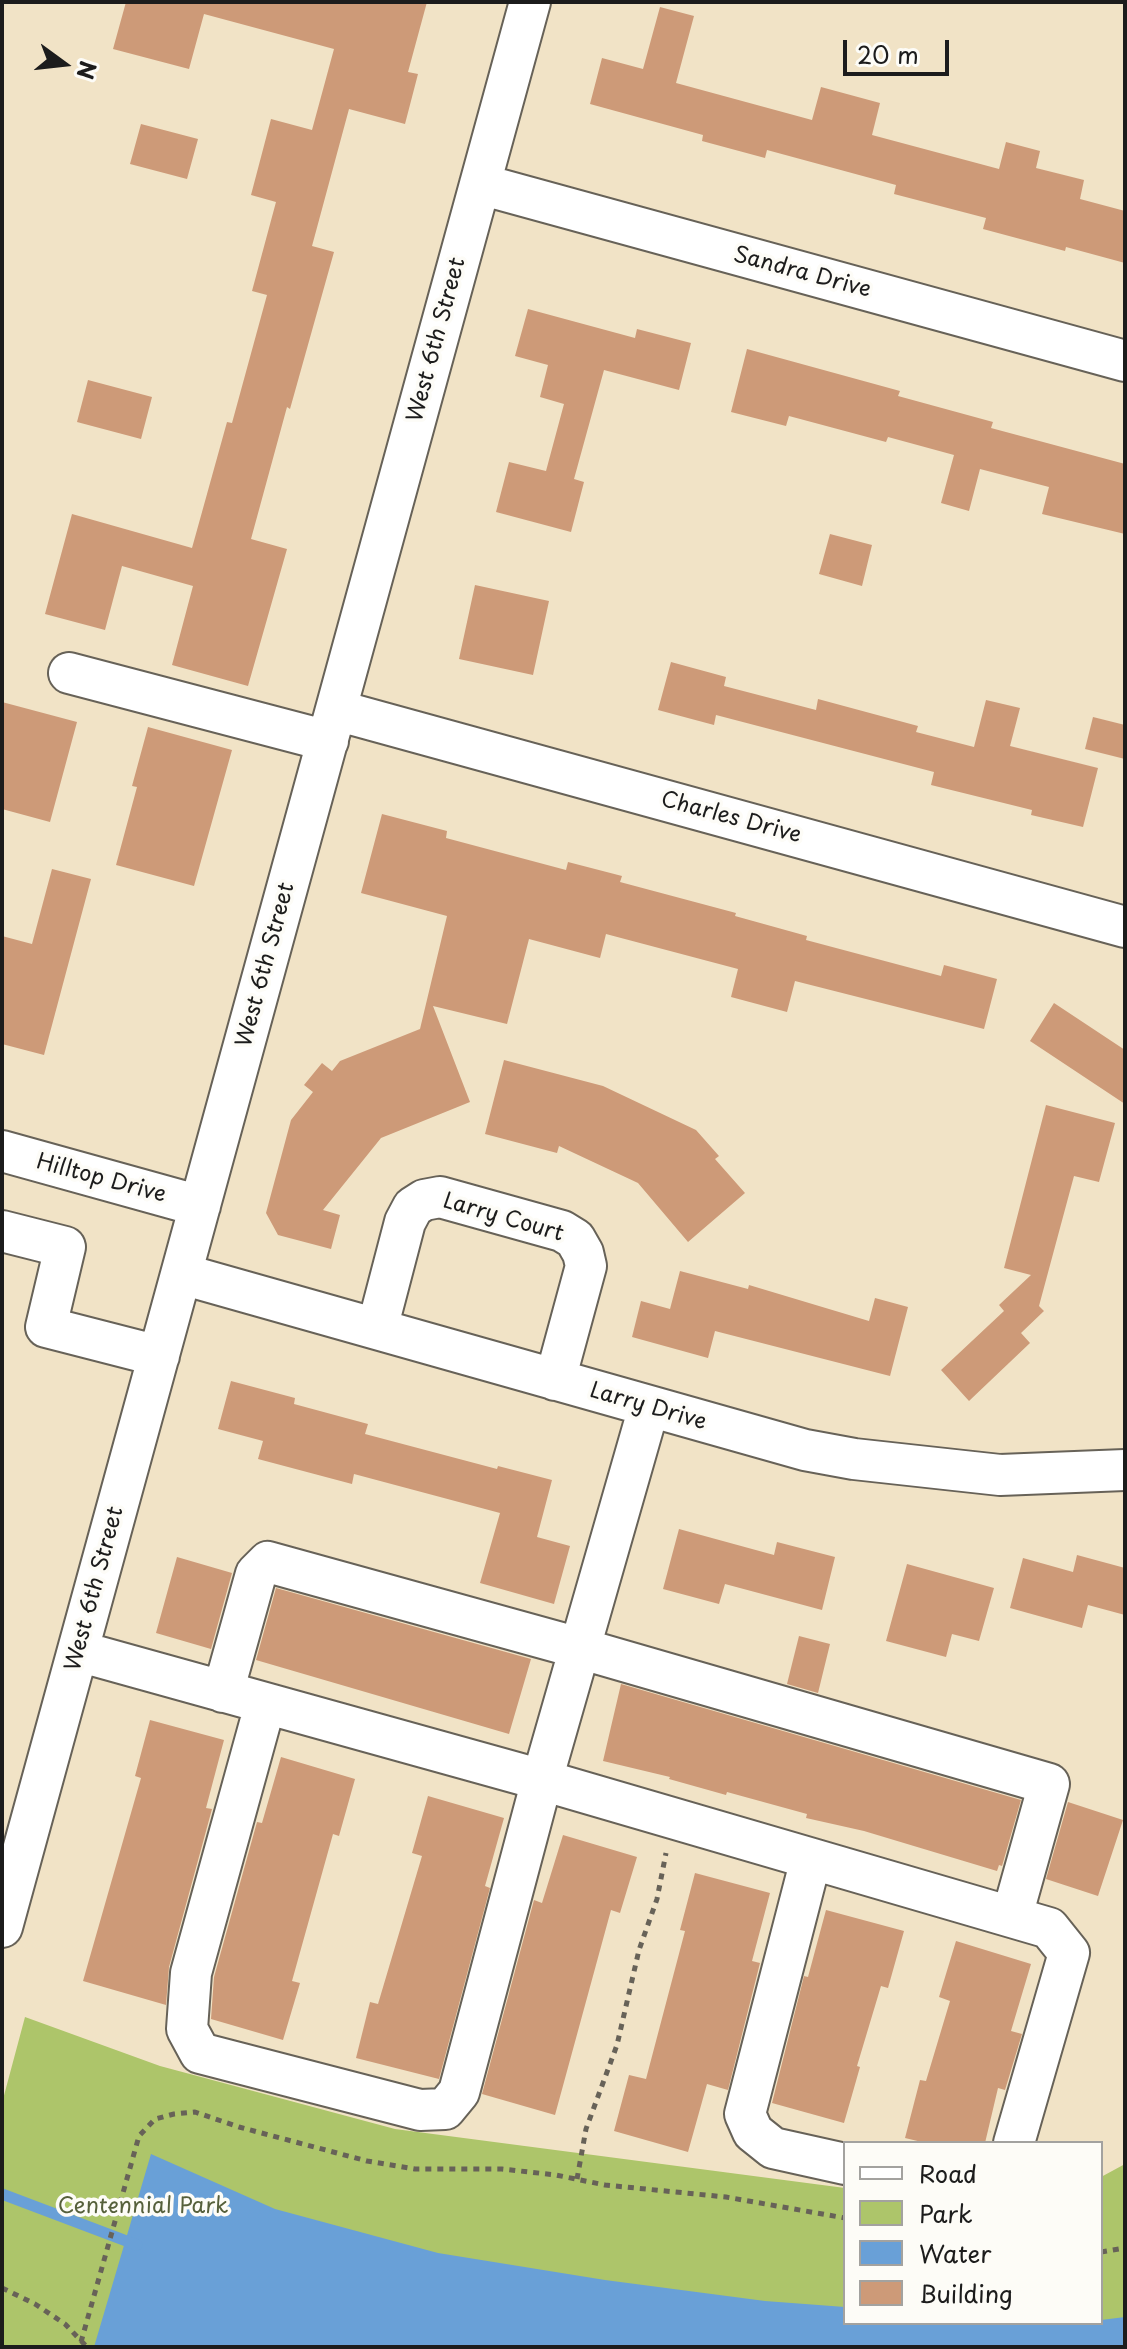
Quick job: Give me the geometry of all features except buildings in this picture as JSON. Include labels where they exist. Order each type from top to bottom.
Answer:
[{"type":"street","name":"West 6th Street","points":[[2,1927],[530,2]]},
{"type":"street","name":"Sandra Drive","points":[[480,184],[1125,361]]},
{"type":"street","name":"Charles Drive","points":[[69,673],[332,726],[1125,927]]},
{"type":"street","name":"Hilltop Drive","points":[[2,1151],[200,1206]]},
{"type":"street","name":"Larry Court","points":[[377,1329],[405,1222],[413,1207],[424,1200],[440,1197],[562,1231],[575,1239],[586,1266],[555,1380]]},
{"type":"street","points":[[2,1231],[65,1247],[46,1327],[159,1356]]},
{"type":"street","name":"Larry Drive","points":[[182,1274],[792,1447],[854,1459],[1000,1475],[1125,1470]]},
{"type":"street","points":[[265,1705],[191,1973],[187,2029],[200,2053],[420,2110],[445,2109],[459,2092],[542,1780],[649,1407]]},
{"type":"street","points":[[223,1692],[256,1574],[268,1562],[579,1648],[1049,1784],[1012,1916]]},
{"type":"street","points":[[78,1651],[542,1780],[1049,1928],[1069,1953],[1015,2141]]},
{"type":"street","points":[[811,1859],[745,2114],[753,2132],[773,2148],[843,2164]]},
{"type":"path","points":[[577,2179],[586,2129],[617,2045],[639,1950],[657,1899],[667,1848]]},
{"type":"path","points":[[81,2342],[139,2136],[155,2119],[174,2114],[195,2112],[269,2136],[367,2161],[415,2169],[502,2169],[605,2185],[726,2197],[843,2218]]},
{"type":"path","points":[[1103,2252],[1125,2248]]},
{"type":"path","points":[[2,2288],[35,2304],[65,2324],[87,2347]]},
{"type":"green space","name":"Centennial Park","points":[[25,2017],[160,2066],[395,2129],[843,2188],[843,2325],[1103,2325],[1103,2176],[1125,2164],[1125,2347],[2,2347],[2,2103]]},
{"type":"water","points":[[151,2154],[275,2209],[438,2253],[605,2280],[765,2301],[843,2307],[843,2325],[1103,2325],[1103,2320],[1125,2317],[1125,2347],[94,2347]]},
{"type":"waterway","points":[[2,2194],[137,2245]]}]
